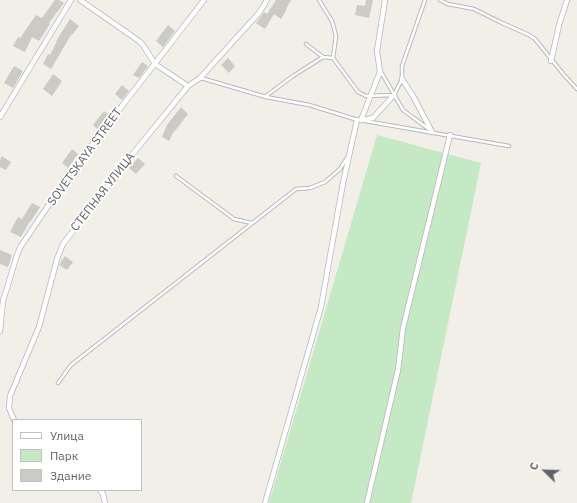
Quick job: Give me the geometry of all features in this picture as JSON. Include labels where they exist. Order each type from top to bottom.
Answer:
[{"type":"street","points":[[0,117],[71,0]]},
{"type":"street","points":[[80,0],[139,41],[155,64],[188,86]]},
{"type":"street","name":"SOVETSKAYA STREET","points":[[0,330],[3,301],[21,246],[71,172],[204,0]]},
{"type":"street","name":"СТЕПНАЯ УЛИЦА","points":[[14,419],[9,408],[10,396],[39,327],[56,260],[63,244],[188,86],[200,78],[259,13],[267,0]]},
{"type":"street","points":[[265,503],[321,307],[349,154],[359,120],[380,72],[377,51],[386,0]]},
{"type":"street","points":[[551,61],[559,24],[567,0]]},
{"type":"street","points":[[402,79],[432,132]]},
{"type":"street","points":[[359,120],[373,118],[394,96]]},
{"type":"street","points":[[367,503],[398,370],[403,328],[450,135]]},
{"type":"street","points":[[101,491],[105,503]]},
{"type":"lane","points":[[319,0],[332,21],[336,36],[333,58],[358,92],[366,96],[394,96]]},
{"type":"lane","points":[[394,96],[402,79],[402,66],[425,0]]},
{"type":"lane","points":[[440,0],[448,4],[474,9],[529,35],[535,39],[551,61],[577,89]]},
{"type":"lane","points":[[306,44],[323,57],[333,58]]},
{"type":"lane","points":[[266,97],[292,76],[323,57]]},
{"type":"lane","points":[[380,72],[404,110],[432,132]]},
{"type":"lane","points":[[200,78],[266,97],[309,105],[359,120],[509,146]]},
{"type":"lane","points":[[58,384],[71,365],[296,189],[310,188],[326,182],[340,169],[349,154]]},
{"type":"lane","points":[[176,176],[234,219],[252,224]]},
{"type":"green space","points":[[377,135],[481,163],[411,503],[269,503]]},
{"type":"building","points":[[55,0],[59,0],[64,3],[49,23],[50,24],[39,41],[32,37],[25,52],[13,46],[18,37],[20,38],[36,15],[42,18]]},
{"type":"building","points":[[276,0],[291,0],[281,19],[274,14],[265,29],[256,23],[264,12],[267,14]]},
{"type":"building","points":[[366,0],[373,0],[369,18],[355,15],[357,5],[365,6]]},
{"type":"building","points":[[70,19],[79,26],[71,35],[51,69],[43,64],[48,54],[50,55],[56,41]]},
{"type":"building","points":[[168,25],[175,31],[163,47],[156,41]]},
{"type":"building","points":[[228,58],[235,66],[229,73],[221,65]]},
{"type":"building","points":[[142,62],[148,66],[139,78],[133,75]]},
{"type":"building","points":[[14,66],[23,71],[13,88],[4,83]]},
{"type":"building","points":[[53,74],[62,81],[52,96],[43,89]]},
{"type":"building","points":[[122,85],[129,91],[122,100],[115,94]]},
{"type":"building","points":[[181,107],[188,114],[174,131],[169,141],[162,137],[167,125]]},
{"type":"building","points":[[104,111],[110,116],[98,130],[93,125]]},
{"type":"building","points":[[72,149],[78,154],[68,168],[62,163]]},
{"type":"building","points":[[2,156],[11,162],[6,170],[0,167],[0,160]]},
{"type":"building","points":[[138,158],[145,164],[136,174],[129,168]]},
{"type":"building","points":[[32,203],[40,207],[21,237],[10,232],[18,217],[22,219]]},
{"type":"building","points":[[0,250],[12,255],[8,267],[0,264]]},
{"type":"building","points":[[65,256],[73,262],[67,270],[59,265]]}]
